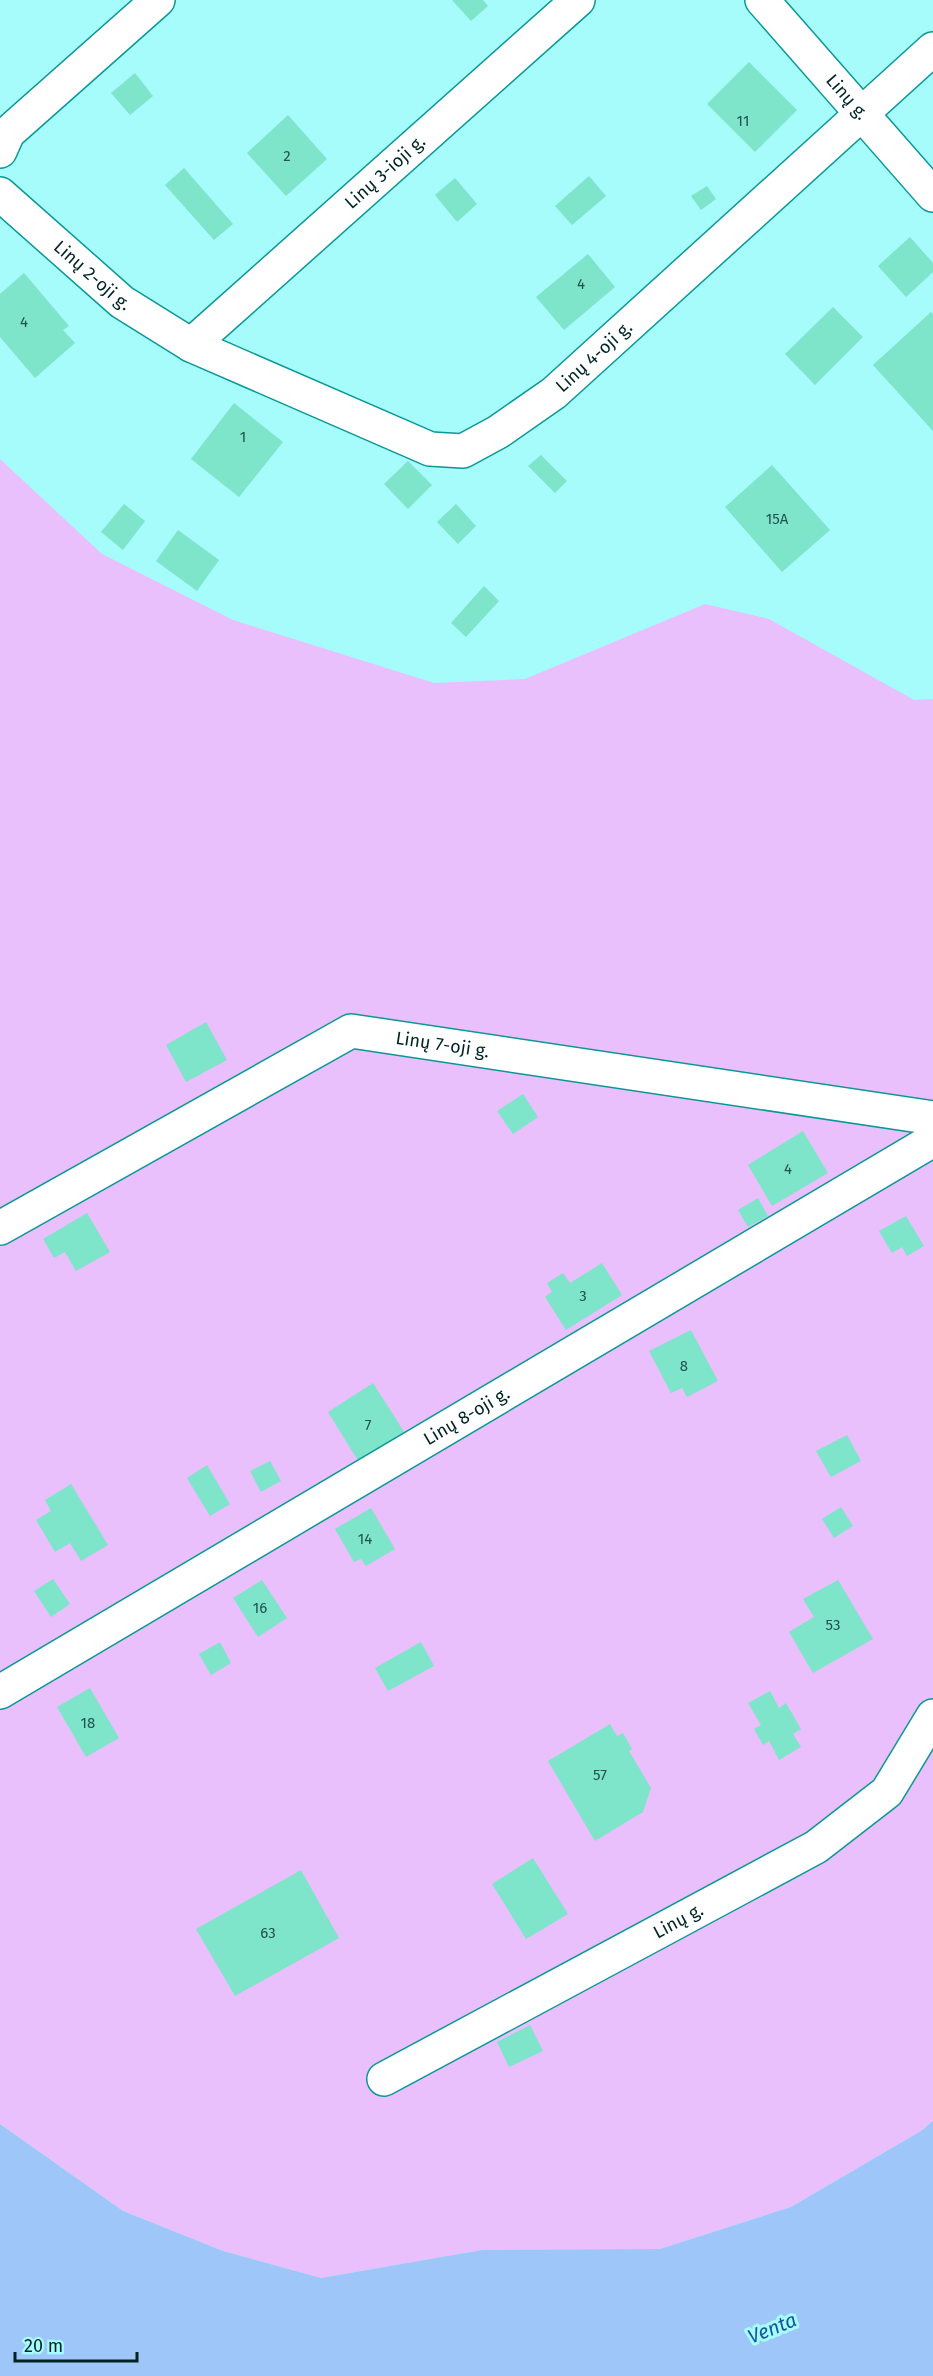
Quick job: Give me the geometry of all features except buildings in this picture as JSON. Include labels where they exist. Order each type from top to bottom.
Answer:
[{"type":"street","points":[[0,151],[8,133],[158,0]]},
{"type":"street","name":"Linų 3-ioji g.","points":[[191,345],[578,0]]},
{"type":"street","name":"Linų g.","points":[[762,0],[933,195]]},
{"type":"street","name":"Linų 4-oji g.","points":[[191,345],[430,449],[463,451],[498,432],[554,393],[933,49]]},
{"type":"street","name":"Linų 2-oji g.","points":[[0,194],[122,302],[191,345]]},
{"type":"street","name":"Linų 7-oji g.","points":[[0,1228],[351,1031],[933,1118]]},
{"type":"street","name":"Linų 8-oji g.","points":[[0,1692],[933,1140]]},
{"type":"street","name":"Linų g.","points":[[384,2079],[816,1847],[887,1792],[933,1716]]},
{"type":"shaded area","points":[[0,459],[102,554],[233,620],[434,683],[525,679],[705,604],[769,619],[914,700],[933,699],[933,2121],[921,2131],[791,2207],[660,2249],[482,2250],[321,2278],[223,2251],[123,2211],[0,2124]]},
{"type":"water","name":"Venta","points":[[933,2121],[933,2376],[0,2376],[0,2124],[123,2211],[223,2251],[321,2278],[482,2250],[660,2249],[791,2207],[921,2131]]}]
